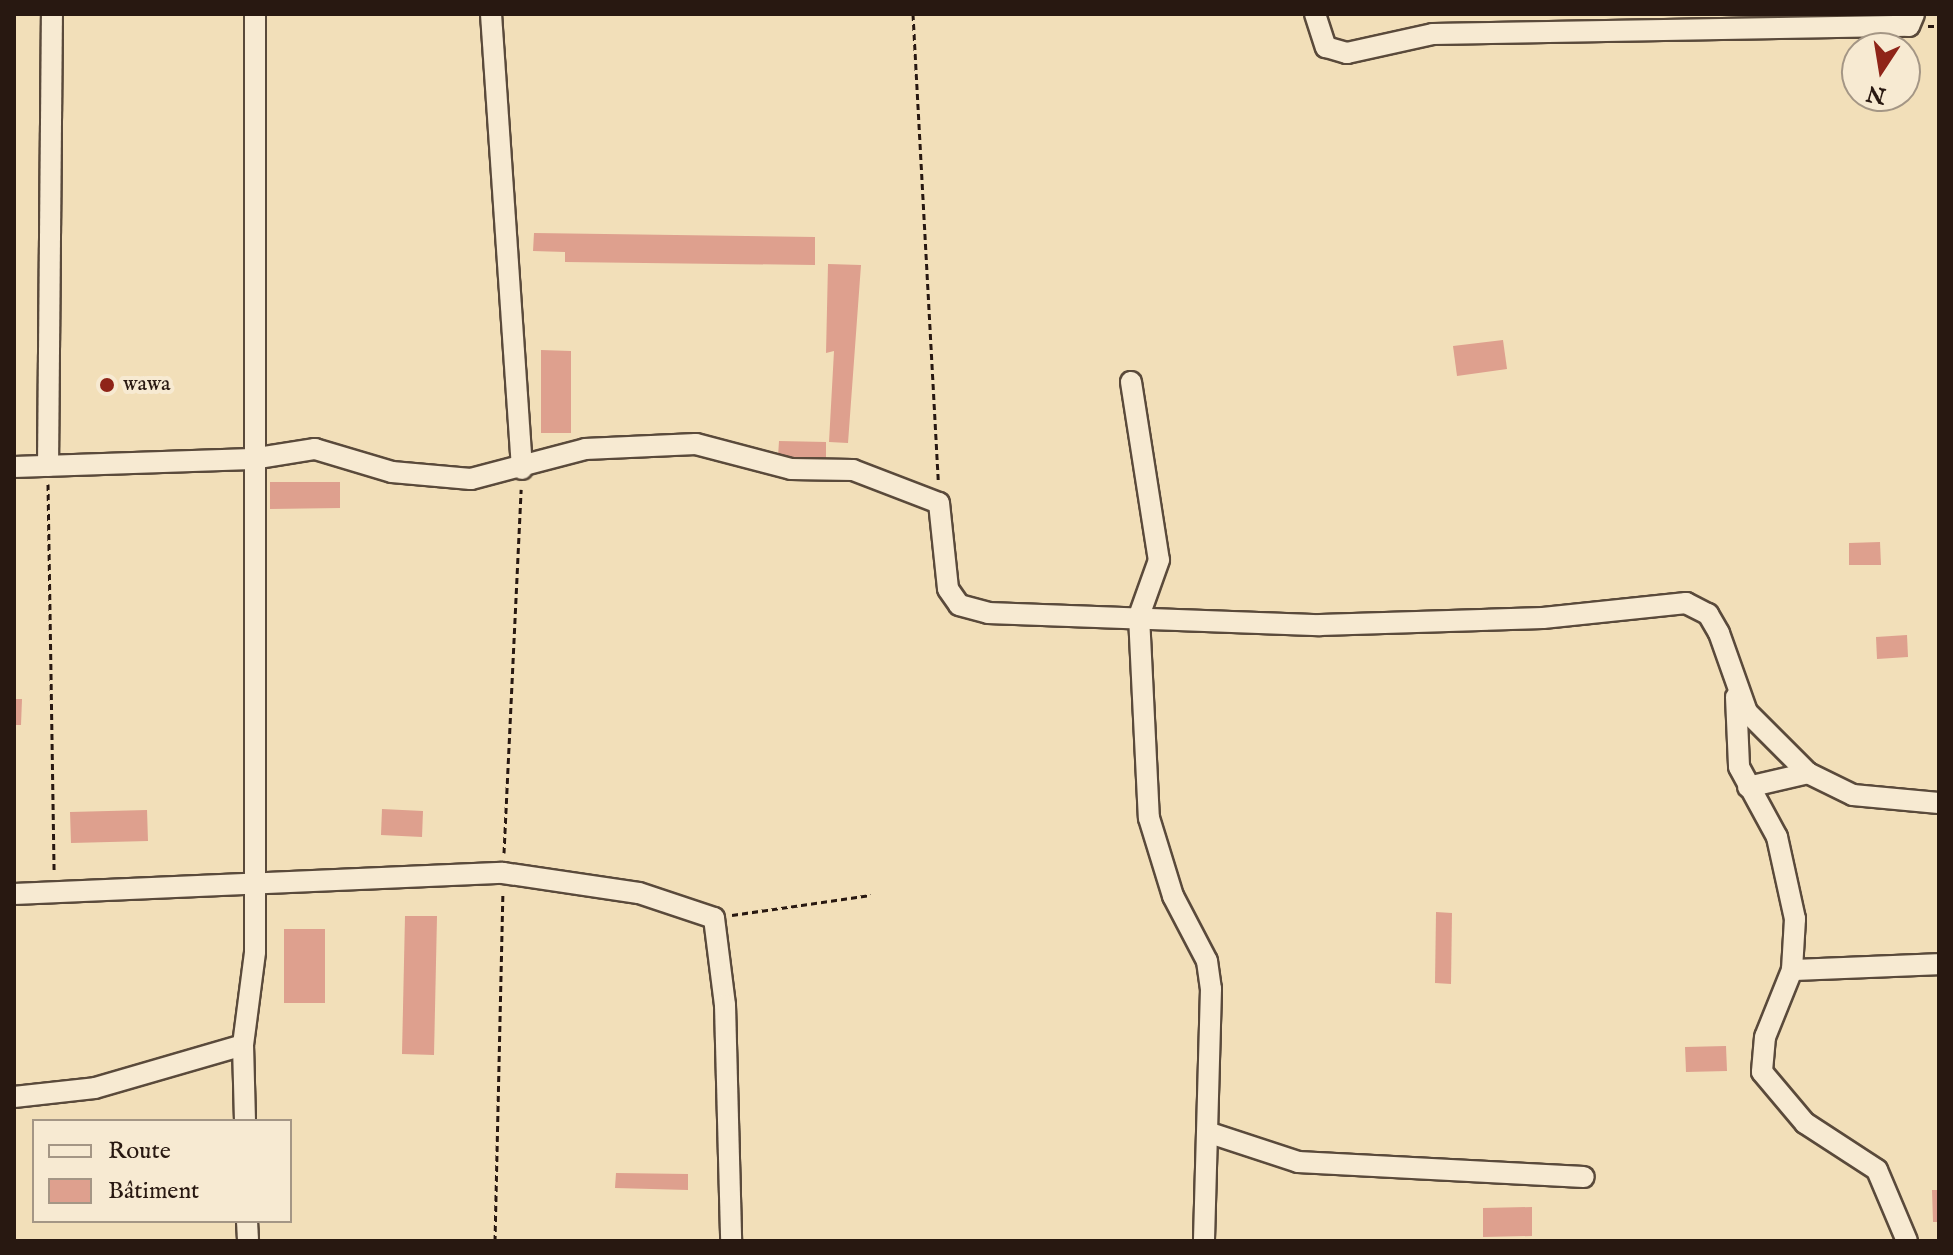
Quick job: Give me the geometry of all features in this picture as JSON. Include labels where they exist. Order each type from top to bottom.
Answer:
[{"type":"street","points":[[48,466],[52,14]]},
{"type":"street","points":[[245,1119],[243,1045],[255,952],[252,459],[255,14]]},
{"type":"street","points":[[491,14],[522,469]]},
{"type":"street","points":[[1315,14],[1326,47],[1347,53],[1433,34],[1909,26],[1914,14]]},
{"type":"street","points":[[1131,382],[1159,560],[1139,616],[1149,818],[1173,896],[1207,961],[1210,1133],[1204,1241]]},
{"type":"street","points":[[14,467],[252,459],[315,449],[446,480],[522,469],[585,449],[696,444],[791,469],[853,470],[939,503],[944,571],[959,605],[988,613],[1139,616],[1320,625],[1485,621],[1672,601],[1708,614],[1736,697],[1735,745],[1748,787],[1783,858],[1795,919],[1792,970],[1765,1037],[1765,1082],[1805,1123],[1877,1170],[1907,1241]]},
{"type":"street","points":[[1736,697],[1808,773],[1862,798],[1939,803]]},
{"type":"street","points":[[1748,787],[1808,773]]},
{"type":"street","points":[[14,894],[254,881],[503,873],[639,893],[714,918],[725,1005],[731,1241]]},
{"type":"street","points":[[1792,970],[1939,964]]},
{"type":"street","points":[[14,1097],[95,1088],[243,1045]]},
{"type":"street","points":[[1210,1133],[1298,1162],[1584,1177]]},
{"type":"path","points":[[913,14],[939,503]]},
{"type":"path","points":[[48,466],[55,892]]},
{"type":"path","points":[[714,918],[871,895]]},
{"type":"building","points":[[534,233],[815,237],[815,265],[565,262],[565,252],[533,251]]},
{"type":"building","points":[[828,264],[861,265],[848,443],[829,442],[834,351],[826,353]]},
{"type":"building","points":[[1503,340],[1507,369],[1457,376],[1453,346]]},
{"type":"building","points":[[541,350],[571,351],[571,433],[541,433]]},
{"type":"building","points":[[779,441],[826,442],[826,458],[778,457]]},
{"type":"building","points":[[270,482],[340,482],[340,508],[270,509]]},
{"type":"building","points":[[1880,542],[1881,565],[1849,565],[1849,543]]},
{"type":"building","points":[[1907,635],[1908,657],[1877,659],[1876,637]]},
{"type":"building","points":[[14,699],[22,699],[21,725],[14,725]]},
{"type":"building","points":[[382,809],[423,811],[422,837],[381,835]]},
{"type":"building","points":[[147,810],[148,841],[71,843],[70,812]]},
{"type":"building","points":[[1436,912],[1452,913],[1451,984],[1435,983]]},
{"type":"building","points":[[405,916],[437,916],[434,1055],[402,1054]]},
{"type":"building","points":[[284,929],[325,929],[325,1003],[284,1003]]},
{"type":"building","points":[[1726,1046],[1727,1071],[1686,1072],[1685,1047]]},
{"type":"building","points":[[616,1173],[688,1174],[688,1190],[615,1188]]},
{"type":"building","points":[[1932,1190],[1939,1190],[1939,1222],[1933,1222]]},
{"type":"building","points":[[1532,1207],[1532,1236],[1483,1237],[1483,1208]]},
{"type":"place","name":"wawa","points":[[107,385]]}]
